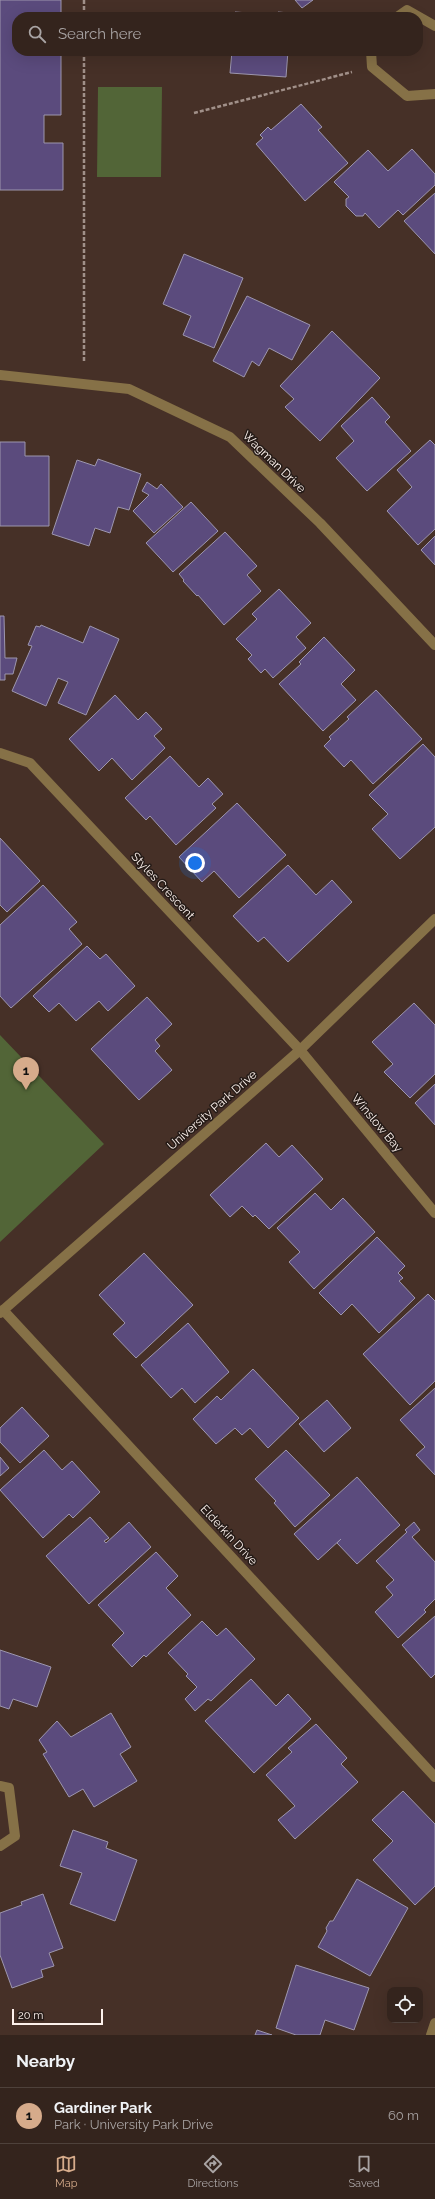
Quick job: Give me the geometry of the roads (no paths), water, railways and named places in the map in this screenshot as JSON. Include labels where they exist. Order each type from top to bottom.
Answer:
[{"type":"street","points":[[423,19],[435,26]]},
{"type":"street","points":[[371,56],[372,67],[407,96],[435,94]]},
{"type":"street","name":"Wagman Drive","points":[[0,375],[130,389],[230,437],[320,523],[435,645]]},
{"type":"street","name":"Styles Crescent","points":[[0,753],[30,763],[300,1050]]},
{"type":"street","name":"University Park Drive","points":[[2,1311],[300,1050],[435,919]]},
{"type":"street","name":"Winslow Bay","points":[[300,1050],[435,1213]]},
{"type":"street","name":"Elderkin Drive","points":[[2,1311],[435,1777]]},
{"type":"street","points":[[0,1786],[8,1788],[15,1836],[0,1846]]},
{"type":"street","points":[[431,2035],[435,2023]]},
{"type":"place","name":"Gardiner Park","points":[[26,1090]]}]
